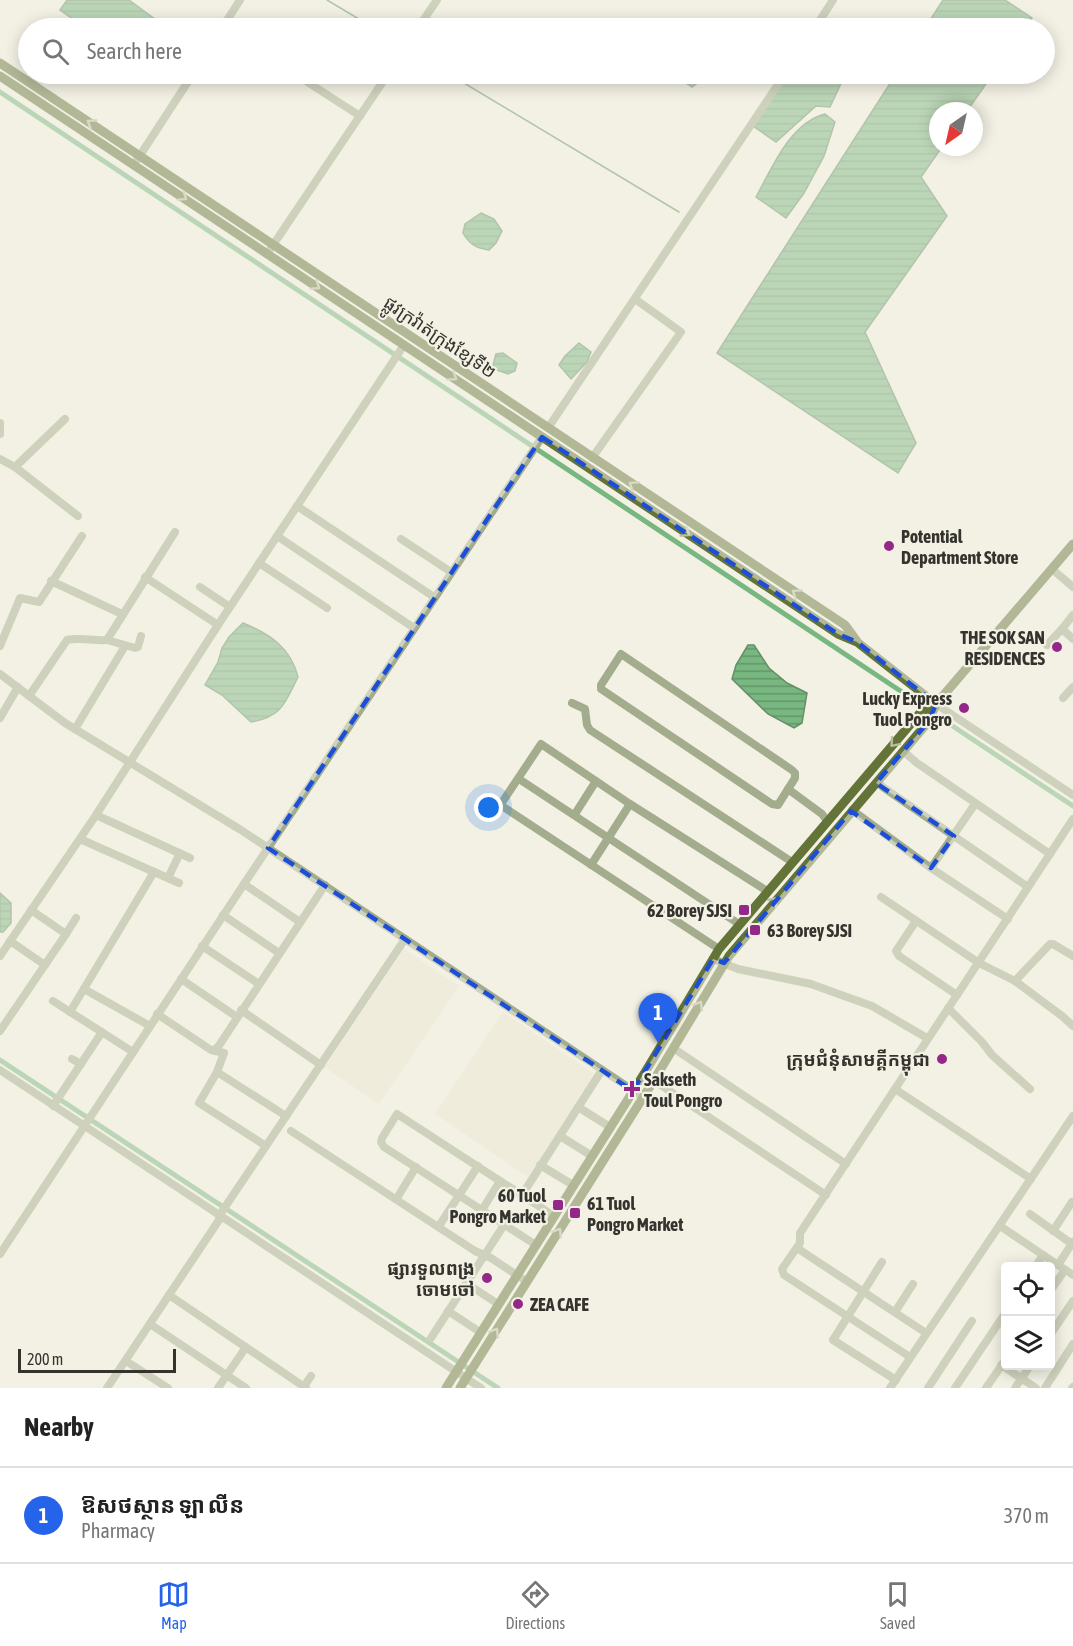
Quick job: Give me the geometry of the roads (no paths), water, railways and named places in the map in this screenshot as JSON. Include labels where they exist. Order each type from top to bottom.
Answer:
[{"type":"main road","name":"ផ្លូវក្រវ៉ាត់ក្រុងខ្សែទី២","points":[[1,65],[18,76]]},
{"type":"main road","name":"ផ្លូវក្រវ៉ាត់ក្រុងខ្សែទី២","points":[[0,76],[134,164],[410,336],[540,440],[592,458],[845,625],[857,642]]},
{"type":"main road","name":"ផ្លូវក្រវ៉ាត់ក្រុងខ្សែទី២","points":[[30,84],[140,155],[403,347],[540,440],[838,634],[857,642],[936,704]]},
{"type":"main road","points":[[403,347],[410,336]]},
{"type":"main road","points":[[460,1388],[674,1048],[724,963],[751,928],[929,721],[936,704],[1071,549]]},
{"type":"main road","points":[[446,1388],[644,1074],[719,949],[920,713],[936,704]]},
{"type":"street","points":[[229,18],[240,0]]},
{"type":"street","points":[[425,18],[437,0]]},
{"type":"street","points":[[821,18],[833,0]]},
{"type":"street","points":[[134,164],[186,84]]},
{"type":"street","points":[[310,84],[360,116]]},
{"type":"street","points":[[270,249],[381,84]]},
{"type":"street","points":[[0,1254],[414,627],[778,84]]},
{"type":"street","points":[[592,458],[681,332],[635,299]]},
{"type":"street","points":[[0,956],[96,815],[218,625],[403,347]]},
{"type":"street","points":[[15,467],[65,419]]},
{"type":"street","points":[[0,423],[0,434]]},
{"type":"street","points":[[0,459],[15,467],[78,516]]},
{"type":"street","points":[[297,506],[434,597]]},
{"type":"street","points":[[107,640],[175,532]]},
{"type":"street","points":[[0,646],[20,598],[39,602],[82,536]]},
{"type":"street","points":[[277,536],[414,627]]},
{"type":"street","points":[[401,539],[451,573]]},
{"type":"street","points":[[259,563],[327,608]]},
{"type":"street","points":[[1052,569],[1073,587]]},
{"type":"street","points":[[145,577],[218,625]]},
{"type":"street","points":[[51,581],[122,614]]},
{"type":"street","points":[[200,586],[230,607]]},
{"type":"street","points":[[1047,645],[1073,615]]},
{"type":"street","points":[[1062,629],[1073,639]]},
{"type":"street","points":[[29,696],[67,640],[77,638],[93,641],[107,640],[136,648],[141,636]]},
{"type":"street","points":[[75,729],[125,646]]},
{"type":"street","points":[[621,654],[624,655],[792,770],[795,778],[788,789],[778,805],[772,804],[605,692],[601,685],[618,657],[621,654]]},
{"type":"street","points":[[0,674],[75,729],[231,824],[643,1097]]},
{"type":"street","points":[[0,718],[18,687]]},
{"type":"street","points":[[1063,698],[1072,689]]},
{"type":"street","points":[[572,703],[585,710],[586,725],[590,730],[792,862]]},
{"type":"street","points":[[936,704],[1073,795]]},
{"type":"street","points":[[719,949],[502,806],[501,804],[541,744],[767,891]]},
{"type":"street","points":[[903,752],[1050,854]]},
{"type":"street","points":[[519,778],[739,924]]},
{"type":"street","points":[[575,814],[596,781]]},
{"type":"street","points":[[877,782],[1029,887]]},
{"type":"street","points":[[788,789],[822,814],[827,821]]},
{"type":"street","points":[[591,865],[630,804]]},
{"type":"street","points":[[931,868],[975,804]]},
{"type":"street","points":[[852,810],[931,868],[1008,919]]},
{"type":"street","points":[[96,815],[190,858]]},
{"type":"street","points":[[910,1357],[784,1275],[782,1269],[800,1243],[800,1233],[1073,819]]},
{"type":"street","points":[[80,839],[179,883]]},
{"type":"street","points":[[168,878],[180,853]]},
{"type":"street","points":[[70,1012],[154,872]]},
{"type":"street","points":[[244,884],[300,922]]},
{"type":"street","points":[[214,1050],[325,885]]},
{"type":"street","points":[[881,897],[979,963],[1015,981],[1073,1026]]},
{"type":"street","points":[[31,910],[66,934]]},
{"type":"street","points":[[223,915],[279,953]]},
{"type":"street","points":[[0,1031],[76,918]]},
{"type":"street","points":[[916,921],[896,951],[899,956],[957,995]]},
{"type":"street","points":[[107,1388],[405,939]]},
{"type":"street","points":[[10,941],[45,965]]},
{"type":"street","points":[[1015,981],[1050,944],[1073,956]]},
{"type":"street","points":[[202,946],[259,984]]},
{"type":"street","points":[[713,958],[738,969],[811,984],[872,1006],[927,1038]]},
{"type":"street","points":[[181,979],[321,1065]]},
{"type":"street","points":[[84,989],[150,1026]]},
{"type":"street","points":[[53,1001],[132,1052]]},
{"type":"street","points":[[948,1008],[992,1055],[1030,1089]]},
{"type":"street","points":[[158,1014],[214,1050],[224,1053],[217,1072],[199,1103],[266,1146]]},
{"type":"street","points":[[55,1104],[102,1032]]},
{"type":"street","points":[[674,1048],[846,1164]]},
{"type":"street","points":[[72,1059],[81,1064]]},
{"type":"street","points":[[0,1070],[86,1122],[222,1213],[470,1372],[481,1388]]},
{"type":"street","points":[[522,1195],[602,1070]]},
{"type":"street","points":[[217,1072],[286,1116]]},
{"type":"street","points":[[644,1074],[826,1195]]},
{"type":"street","points":[[895,1089],[1031,1179]]},
{"type":"street","points":[[578,1107],[610,1127]]},
{"type":"street","points":[[536,1245],[384,1146],[381,1142],[397,1114],[554,1216]]},
{"type":"street","points":[[890,1388],[1073,1116]]},
{"type":"street","points":[[291,1131],[526,1281]]},
{"type":"street","points":[[560,1136],[592,1156]]},
{"type":"street","points":[[439,1226],[478,1166]]},
{"type":"street","points":[[540,1166],[573,1185]]},
{"type":"street","points":[[397,1198],[416,1167]]},
{"type":"street","points":[[482,1210],[500,1181]]},
{"type":"street","points":[[1053,1231],[1072,1202]]},
{"type":"street","points":[[1030,1214],[1072,1243],[1055,1280]]},
{"type":"street","points":[[431,1338],[504,1225]]},
{"type":"street","points":[[1000,1226],[1073,1275]]},
{"type":"street","points":[[797,1248],[926,1333]]},
{"type":"street","points":[[1039,1262],[1043,1255]]},
{"type":"street","points":[[882,1262],[833,1340],[896,1380]]},
{"type":"street","points":[[466,1283],[498,1304]]},
{"type":"street","points":[[895,1312],[913,1284]]},
{"type":"street","points":[[169,1295],[304,1387],[311,1376]]},
{"type":"street","points":[[1055,1328],[1073,1301]]},
{"type":"street","points":[[448,1311],[480,1332]]},
{"type":"street","points":[[955,1388],[1002,1316]]},
{"type":"street","points":[[928,1388],[972,1321]]},
{"type":"street","points":[[150,1324],[246,1388]]},
{"type":"street","points":[[1045,1388],[1073,1344]]},
{"type":"street","points":[[218,1388],[246,1347]]},
{"type":"street","points":[[126,1361],[168,1388]]},
{"type":"street","points":[[986,1388],[1001,1365]]},
{"type":"street","points":[[1011,1370],[1036,1388]]},
{"type":"street","points":[[1015,1388],[1027,1370]]},
{"type":"waterway","points":[[327,0],[357,18]]},
{"type":"waterway","points":[[466,84],[679,212]]},
{"type":"waterway","points":[[0,92],[908,696]]},
{"type":"waterway","points":[[948,723],[1073,806]]},
{"type":"waterway","points":[[0,1060],[498,1388]]},
{"type":"place","name":"Potential Department Store","points":[[889,546]]},
{"type":"place","name":"THE SOK SAN RESIDENCES","points":[[1057,647]]},
{"type":"place","name":"Lucky Express Tuol Pongro","points":[[964,708]]},
{"type":"place","name":"62 Borey SJSI","points":[[744,910]]},
{"type":"place","name":"63 Borey SJSI","points":[[755,930]]},
{"type":"place","name":"ឱសថស្ថាន ឡា លីន","points":[[658,1043]]},
{"type":"place","name":"ក្រុមជំនុំសាមគ្គីកម្ពុជា","points":[[942,1059]]},
{"type":"place","name":"Sakseth Toul Pongro","points":[[632,1089]]},
{"type":"place","name":"60 Tuol Pongro Market","points":[[558,1205]]},
{"type":"place","name":"61 Tuol Pongro Market","points":[[575,1213]]},
{"type":"place","name":"ផ្សារទួលពង្រ ចោមចៅ","points":[[487,1278]]},
{"type":"place","name":"ZEA CAFE","points":[[518,1304]]}]
